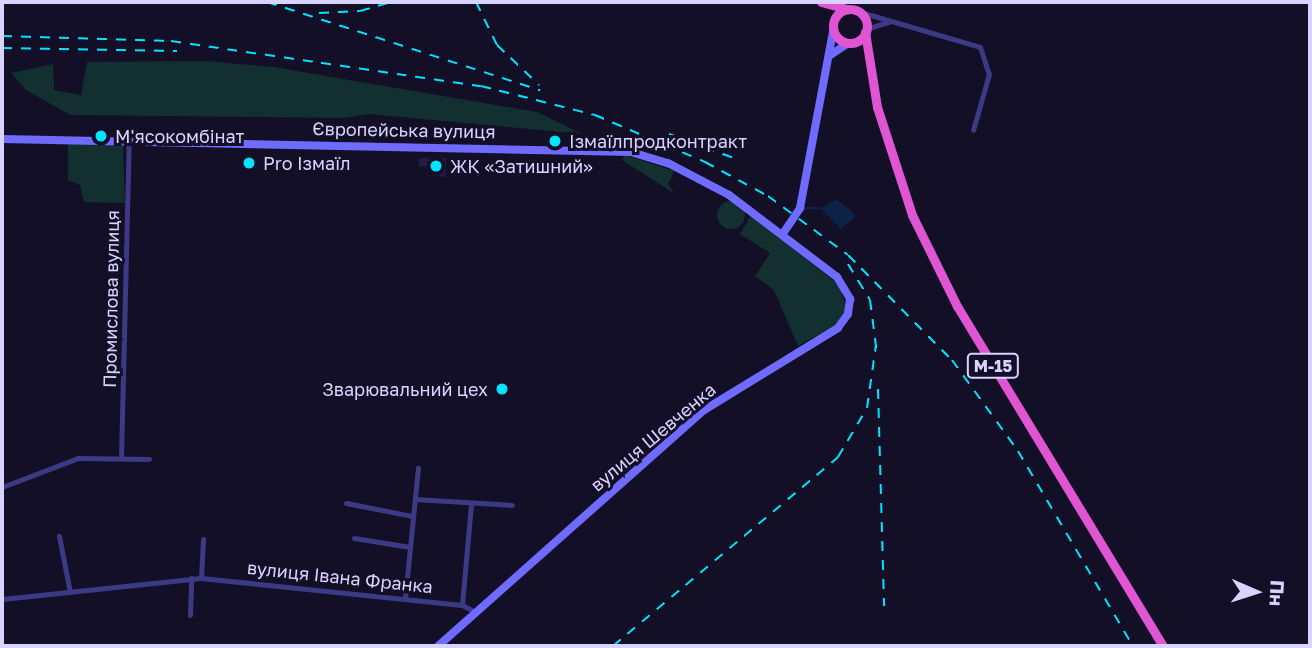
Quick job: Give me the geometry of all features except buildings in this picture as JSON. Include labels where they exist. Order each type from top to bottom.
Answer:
[{"type":"highway","name":"М-15","points":[[820,2],[855,10],[866,31],[869,65],[892,163],[957,306],[1163,646]]},
{"type":"highway","name":"М-15","points":[[820,2],[834,24],[869,65]]},
{"type":"highway","points":[[834,24],[841,12],[855,10]]},
{"type":"highway","points":[[849,43],[866,31]]},
{"type":"main road","points":[[784,232],[800,208],[834,24]]},
{"type":"main road","points":[[826,62],[849,43]]},
{"type":"main road","name":"Європейська вулиця","points":[[2,139],[631,152],[678,168],[784,232]]},
{"type":"main road","name":"вулиця Шевченка","points":[[438,646],[474,611],[704,410],[845,321],[850,299],[845,287],[784,232]]},
{"type":"street","points":[[855,10],[979,47],[989,74],[973,130]]},
{"type":"street","points":[[866,31],[897,21]]},
{"type":"street","name":"Промислова вулиця","points":[[121,458],[129,141]]},
{"type":"street","points":[[2,486],[78,458],[149,459]]},
{"type":"street","points":[[405,598],[418,468]]},
{"type":"street","points":[[415,499],[512,505]]},
{"type":"street","points":[[346,503],[412,516]]},
{"type":"street","points":[[462,605],[471,504]]},
{"type":"street","points":[[59,536],[69,592]]},
{"type":"street","points":[[354,538],[410,547]]},
{"type":"street","points":[[201,578],[203,539]]},
{"type":"street","points":[[190,615],[191,578]]},
{"type":"street","name":"вулиця Івана Франка","points":[[2,599],[201,578],[405,598],[462,605],[474,611]]},
{"type":"green space","points":[[206,61],[274,67],[537,112],[582,134],[369,114],[345,118],[70,115],[26,90],[11,73],[53,64],[54,90],[81,95],[87,62]]},
{"type":"green space","points":[[68,143],[123,145],[125,203],[84,202],[80,185],[68,180]]},
{"type":"green space","points":[[625,155],[674,171],[668,184],[675,194],[622,160]]},
{"type":"green space","points":[[731,201],[741,205],[745,215],[741,225],[731,229],[721,225],[717,215],[721,205]]},
{"type":"green space","points":[[751,215],[839,285],[847,309],[836,325],[798,346],[774,290],[755,276],[770,253],[740,234]]},
{"type":"water","points":[[837,199],[856,216],[841,229],[821,209]]},
{"type":"waterway","points":[[804,208],[821,208]]},
{"type":"railway","points":[[267,2],[540,90]]},
{"type":"railway","points":[[319,13],[360,11],[392,2]]},
{"type":"railway","points":[[476,2],[497,45],[539,85]]},
{"type":"railway","points":[[2,36],[171,41],[481,86],[595,115],[705,162],[768,196],[848,255],[952,360],[1018,451],[1133,646]]},
{"type":"railway","points":[[2,48],[177,51]]},
{"type":"railway","points":[[669,134],[734,158]]},
{"type":"railway","points":[[848,264],[870,300],[877,354]]},
{"type":"railway","points":[[613,646],[838,457],[867,408],[876,345]]},
{"type":"railway","points":[[878,389],[884,606]]},
{"type":"place","name":"М'ясокомбінат","points":[[101,136]]},
{"type":"place","name":"Ізмаїлпродконтракт","points":[[555,141]]},
{"type":"place","name":"Pro Ізмаїл","points":[[249,163]]},
{"type":"place","name":"ЖК «Затишний»","points":[[436,166]]},
{"type":"place","name":"Зварювальний цех","points":[[502,389]]}]
